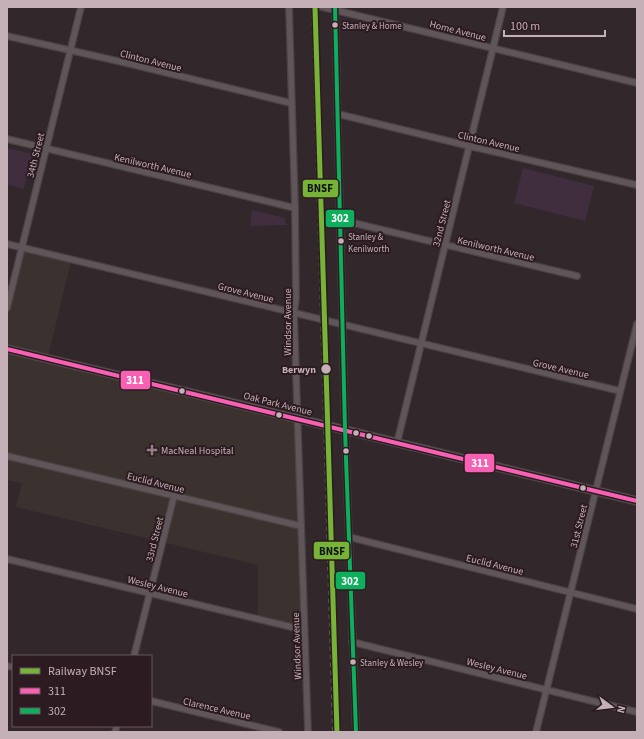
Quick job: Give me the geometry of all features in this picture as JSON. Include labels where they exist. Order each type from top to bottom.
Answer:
[{"type":"street","name":"34th Street","points":[[7,308],[81,7]]},
{"type":"street","name":"Windsor Avenue","points":[[289,7],[295,208],[296,299],[294,313],[308,732]]},
{"type":"street","name":"Home Avenue","points":[[322,7],[637,83]]},
{"type":"street","name":"32nd Street","points":[[397,443],[503,7]]},
{"type":"street","points":[[335,9],[345,430],[356,732]]},
{"type":"street","name":"Clinton Avenue","points":[[7,36],[291,103]]},
{"type":"street","name":"Clinton Avenue","points":[[338,114],[637,185]]},
{"type":"street","name":"Kenilworth Avenue","points":[[7,139],[295,208]]},
{"type":"street","name":"Kenilworth Avenue","points":[[341,220],[577,276]]},
{"type":"street","name":"Grove Avenue","points":[[7,244],[620,391]]},
{"type":"street","name":"31st Street","points":[[536,732],[637,324]]},
{"type":"street","name":"Oak Park Avenue","points":[[7,349],[637,501]]},
{"type":"street","name":"Euclid Avenue","points":[[7,456],[301,526]]},
{"type":"street","name":"33rd Street","points":[[134,655],[174,496]]},
{"type":"street","name":"Euclid Avenue","points":[[349,537],[637,608]]},
{"type":"street","name":"Wesley Avenue","points":[[7,559],[304,630]]},
{"type":"street","name":"Wesley Avenue","points":[[352,642],[637,712]]},
{"type":"street","name":"Clarence Avenue","points":[[152,701],[279,732]]},
{"type":"shaded area","points":[[7,148],[33,154],[24,189],[7,184]]},
{"type":"shaded area","points":[[523,168],[594,186],[585,221],[514,203]]},
{"type":"shaded area","points":[[252,210],[285,218],[287,225],[250,226]]},
{"type":"shaded area","name":"MacNeal Hospital","points":[[23,249],[71,261],[48,357],[295,420],[303,628],[258,617],[258,565],[16,507],[22,483],[7,480],[7,313]]},
{"type":"railway","points":[[312,7],[333,732]]},
{"type":"rail line","name":"BNSF","points":[[315,7],[337,732]]},
{"type":"transit line","name":"302","points":[[335,7],[345,430],[356,732]]},
{"type":"transit line","name":"311","points":[[7,349],[637,501]]},
{"type":"place","name":"Stanley & Home","points":[[335,25]]},
{"type":"place","name":"Stanley & Kenilworth","points":[[341,241]]},
{"type":"place","name":"Berwyn","points":[[326,369]]},
{"type":"place","name":"MacNeal Hospital","points":[[152,450]]},
{"type":"place","name":"Stanley & Wesley","points":[[353,662]]}]
